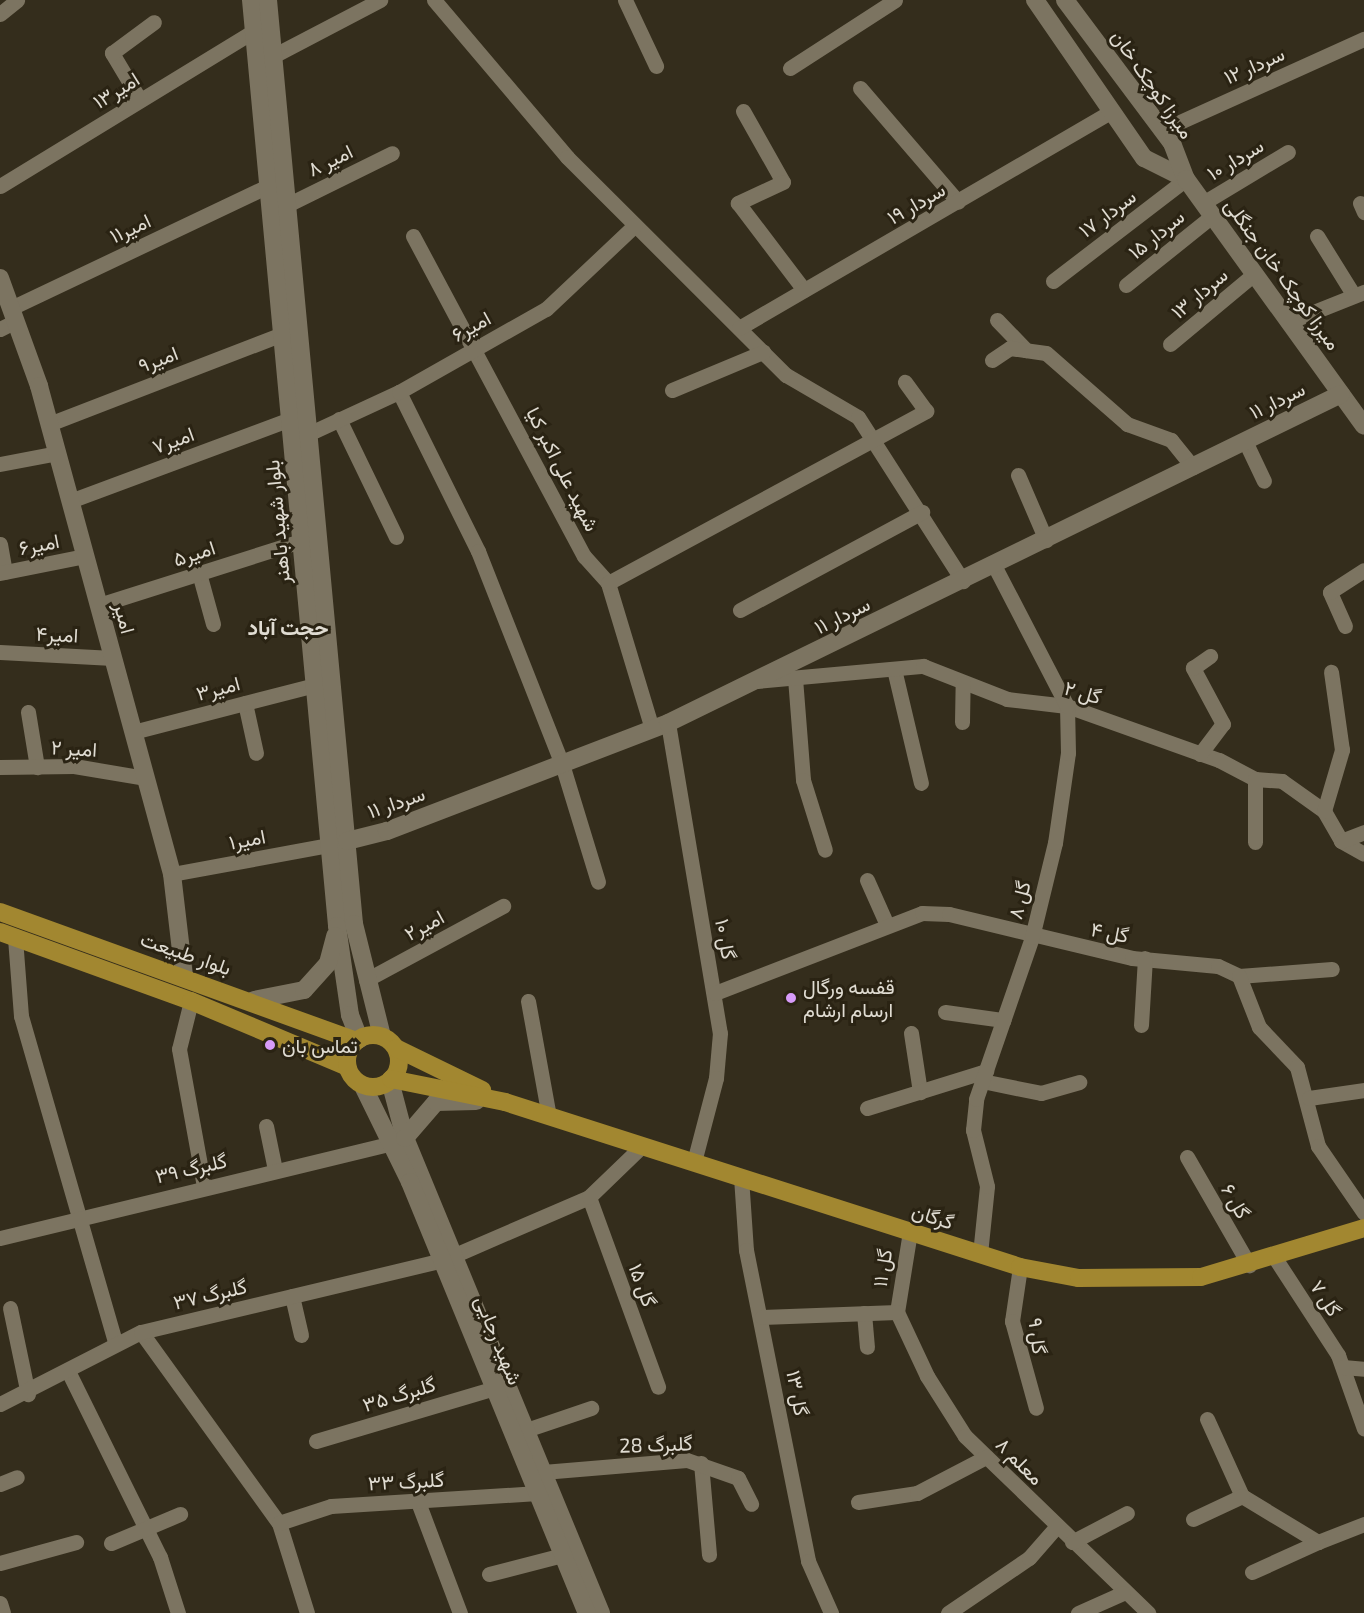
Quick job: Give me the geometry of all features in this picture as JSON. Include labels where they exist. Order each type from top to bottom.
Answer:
[{"type":"main road","name":"بلوار شهید باهنر","points":[[251,0],[315,685],[338,843],[366,980],[389,1042]]},
{"type":"main road","name":"بلوار شهید باهنر","points":[[268,0],[308,434],[338,843],[337,926],[350,1015],[357,1040]]},
{"type":"main road","points":[[1035,0],[1144,158],[1186,179]]},
{"type":"main road","name":"میرزا کوچک خان","points":[[1065,0],[1162,130],[1186,179]]},
{"type":"main road","points":[[1070,50],[1089,33]]},
{"type":"main road","name":"میرزا کوچک خان جنگلی","points":[[1186,179],[1254,274],[1291,321],[1364,426]]},
{"type":"main road","name":"امیر","points":[[0,278],[9,319],[50,424],[172,874],[184,976]]},
{"type":"main road","name":"سردار ۱۱","points":[[338,843],[387,831],[660,726],[1047,540],[1341,393]]},
{"type":"main road","name":"بلوار طبیعت","points":[[0,912],[254,1000],[357,1040]]},
{"type":"main road","points":[[254,1000],[304,990],[328,963],[337,926]]},
{"type":"main road","points":[[8,935],[191,1001],[346,1066],[363,1086],[391,1080],[505,1102]]},
{"type":"main road","points":[[346,1066],[357,1040],[389,1042],[505,1102]]},
{"type":"main road","points":[[389,1042],[399,1066],[391,1080]]},
{"type":"main road","name":"شهید رجایی","points":[[391,1080],[398,1140]]},
{"type":"main road","name":"شهید رجایی","points":[[363,1086],[398,1140],[526,1430],[601,1613]]},
{"type":"main road","points":[[398,1140],[436,1102],[505,1102]]},
{"type":"main road","name":"گرگان","points":[[505,1102],[1020,1267],[1079,1278],[1149,1282],[1249,1265],[1275,1258],[1362,1221]]},
{"type":"main road","name":"شهید رجایی","points":[[449,1258],[495,1388],[587,1613]]},
{"type":"street","points":[[0,14],[17,0]]},
{"type":"street","points":[[273,56],[380,0]]},
{"type":"street","points":[[435,0],[567,157],[786,375],[858,417],[922,512],[963,581]]},
{"type":"street","points":[[625,0],[656,66]]},
{"type":"street","points":[[790,68],[895,0]]},
{"type":"street","points":[[140,100],[112,53],[154,22]]},
{"type":"street","name":"امیر۱۳","points":[[0,186],[254,31]]},
{"type":"street","name":"سردار ۱۲","points":[[1162,130],[1364,39]]},
{"type":"street","points":[[860,88],[958,202]]},
{"type":"street","points":[[743,111],[783,182],[738,203],[804,290]]},
{"type":"street","name":"سردار ۱۹","points":[[739,328],[1112,111]]},
{"type":"street","name":"سردار ۱۰","points":[[1208,209],[1288,152]]},
{"type":"street","name":"امیر ۸","points":[[287,205],[392,153]]},
{"type":"street","name":"سردار ۱۷","points":[[1053,280],[1186,179]]},
{"type":"street","name":"امیر۱۱","points":[[9,319],[268,186]]},
{"type":"street","name":"سردار ۱۵","points":[[1126,285],[1208,209]]},
{"type":"street","name":"امیر۶","points":[[308,434],[399,392],[476,346],[546,309],[635,225]]},
{"type":"street","name":"شهید علی اکبر کیا","points":[[413,236],[476,346],[584,556],[608,583],[660,726]]},
{"type":"street","points":[[1291,321],[1360,294],[1317,236]]},
{"type":"street","name":"سردار ۱۳","points":[[1170,344],[1254,274]]},
{"type":"street","points":[[997,320],[1026,350]]},
{"type":"street","name":"امیر۹","points":[[50,424],[282,334]]},
{"type":"street","points":[[992,360],[1010,348],[1046,354],[1127,424],[1171,440],[1193,467]]},
{"type":"street","points":[[672,390],[763,352]]},
{"type":"street","points":[[608,583],[876,443],[926,411],[905,382]]},
{"type":"street","points":[[399,392],[478,551],[562,764],[598,882]]},
{"type":"street","name":"امیر۷","points":[[70,501],[290,419]]},
{"type":"street","points":[[339,419],[396,537]]},
{"type":"street","points":[[1245,441],[1264,481]]},
{"type":"street","points":[[0,464],[57,453]]},
{"type":"street","points":[[1017,475],[1047,540]]},
{"type":"street","points":[[740,610],[922,512]]},
{"type":"street","name":"امیر۵","points":[[99,605],[301,541]]},
{"type":"street","points":[[0,544],[3,572]]},
{"type":"street","name":"امیر۶","points":[[3,572],[85,556]]},
{"type":"street","name":"گل ۸","points":[[980,1254],[987,1186],[973,1130],[984,1076],[1032,937],[1063,799],[1067,706],[994,565]]},
{"type":"street","points":[[1345,626],[1330,592],[1364,570]]},
{"type":"street","points":[[199,573],[213,624]]},
{"type":"street","name":"امیر۴","points":[[0,652],[113,658]]},
{"type":"street","points":[[1200,754],[1224,724],[1193,668],[1210,656]]},
{"type":"street","name":"گل ۲","points":[[754,682],[923,666],[1007,699],[1067,706],[1200,754],[1255,779],[1282,781],[1324,811],[1341,842]]},
{"type":"street","points":[[894,669],[921,783]]},
{"type":"street","points":[[1324,811],[1342,750],[1331,672]]},
{"type":"street","points":[[795,678],[803,780],[825,850]]},
{"type":"street","points":[[962,722],[963,682]]},
{"type":"street","name":"امیر۳","points":[[133,732],[315,685]]},
{"type":"street","points":[[245,703],[256,753]]},
{"type":"street","points":[[28,712],[37,768]]},
{"type":"street","name":"گل ۱۰","points":[[660,726],[715,993],[720,1033],[716,1078],[694,1162]]},
{"type":"street","name":"امیر ۲","points":[[0,768],[74,765],[146,778]]},
{"type":"street","points":[[1255,779],[1255,842]]},
{"type":"street","points":[[1341,842],[1364,832]]},
{"type":"street","points":[[1341,842],[1364,855]]},
{"type":"street","name":"امیر۱","points":[[172,874],[338,843]]},
{"type":"street","points":[[867,880],[886,925]]},
{"type":"street","name":"امیر۲","points":[[366,980],[502,906]]},
{"type":"street","name":"گل ۴","points":[[715,993],[922,913],[949,914],[1032,937],[1145,958],[1218,966],[1239,976]]},
{"type":"street","points":[[8,935],[21,1016],[116,1342]]},
{"type":"street","points":[[1141,1024],[1145,958]]},
{"type":"street","points":[[1332,969],[1239,976],[1259,1027],[1298,1068],[1309,1098],[1318,1146],[1362,1221]]},
{"type":"street","points":[[528,1000],[549,1116]]},
{"type":"street","points":[[191,1001],[178,1049],[204,1187]]},
{"type":"street","points":[[945,1012],[1003,1020]]},
{"type":"street","points":[[911,1033],[920,1092]]},
{"type":"street","points":[[867,1108],[984,1076],[1041,1093],[1079,1082]]},
{"type":"street","points":[[1309,1098],[1364,1090]]},
{"type":"street","points":[[266,1126],[275,1170]]},
{"type":"street","name":"گلبرگ ۳۹","points":[[0,1239],[79,1215],[398,1140]]},
{"type":"street","points":[[589,1197],[642,1146]]},
{"type":"street","name":"گل ۶","points":[[1187,1157],[1249,1265]]},
{"type":"street","name":"گل ۱۳","points":[[741,1177],[746,1250],[762,1317],[808,1561],[831,1613]]},
{"type":"street","name":"گلبرگ ۳۷","points":[[0,1404],[28,1394],[116,1342],[141,1332],[449,1258],[589,1197]]},
{"type":"street","name":"گل ۱۵","points":[[589,1197],[658,1387]]},
{"type":"street","name":"گل ۱۱","points":[[897,1312],[910,1232]]},
{"type":"street","name":"گل ۷","points":[[1275,1258],[1343,1368],[1364,1429]]},
{"type":"street","name":"گل ۹","points":[[1020,1267],[1012,1321],[1036,1408]]},
{"type":"street","points":[[292,1296],[301,1335]]},
{"type":"street","points":[[10,1308],[28,1394]]},
{"type":"street","points":[[762,1317],[897,1312]]},
{"type":"street","name":"معلم ۸","points":[[897,1312],[927,1376],[965,1436],[1123,1593],[1148,1613]]},
{"type":"street","points":[[864,1313],[867,1347]]},
{"type":"street","points":[[141,1332],[279,1523],[307,1613]]},
{"type":"street","points":[[1343,1368],[1364,1369]]},
{"type":"street","points":[[68,1371],[146,1529],[178,1613]]},
{"type":"street","name":"گلبرگ ۳۵","points":[[316,1441],[495,1388]]},
{"type":"street","points":[[526,1430],[591,1408]]},
{"type":"street","points":[[1207,1419],[1242,1496],[1318,1542]]},
{"type":"street","points":[[858,1502],[918,1493],[986,1457]]},
{"type":"street","points":[[701,1463],[709,1555]]},
{"type":"street","name":"گلبرگ 28","points":[[543,1472],[701,1463],[738,1478],[751,1504]]},
{"type":"street","points":[[0,1484],[17,1477]]},
{"type":"street","name":"گلبرگ ۳۳","points":[[279,1523],[331,1506],[538,1493]]},
{"type":"street","points":[[1193,1519],[1242,1496]]},
{"type":"street","points":[[418,1502],[460,1613]]},
{"type":"street","points":[[1072,1542],[1127,1513]]},
{"type":"street","points":[[111,1543],[180,1514]]},
{"type":"street","points":[[1252,1572],[1364,1524]]},
{"type":"street","points":[[955,1611],[1029,1558],[1057,1526]]},
{"type":"street","points":[[0,1563],[76,1542]]},
{"type":"street","points":[[489,1574],[563,1555]]},
{"type":"street","points":[[1078,1613],[1123,1593]]},
{"type":"street","points":[[0,1603],[3,1613]]},
{"type":"place","name":"قفسه ورگال ارسام ارشام","points":[[791,998]]},
{"type":"place","name":"تماس بان","points":[[270,1045]]},
{"type":"district","name":"حجت آباد","points":[[288,627]]}]
